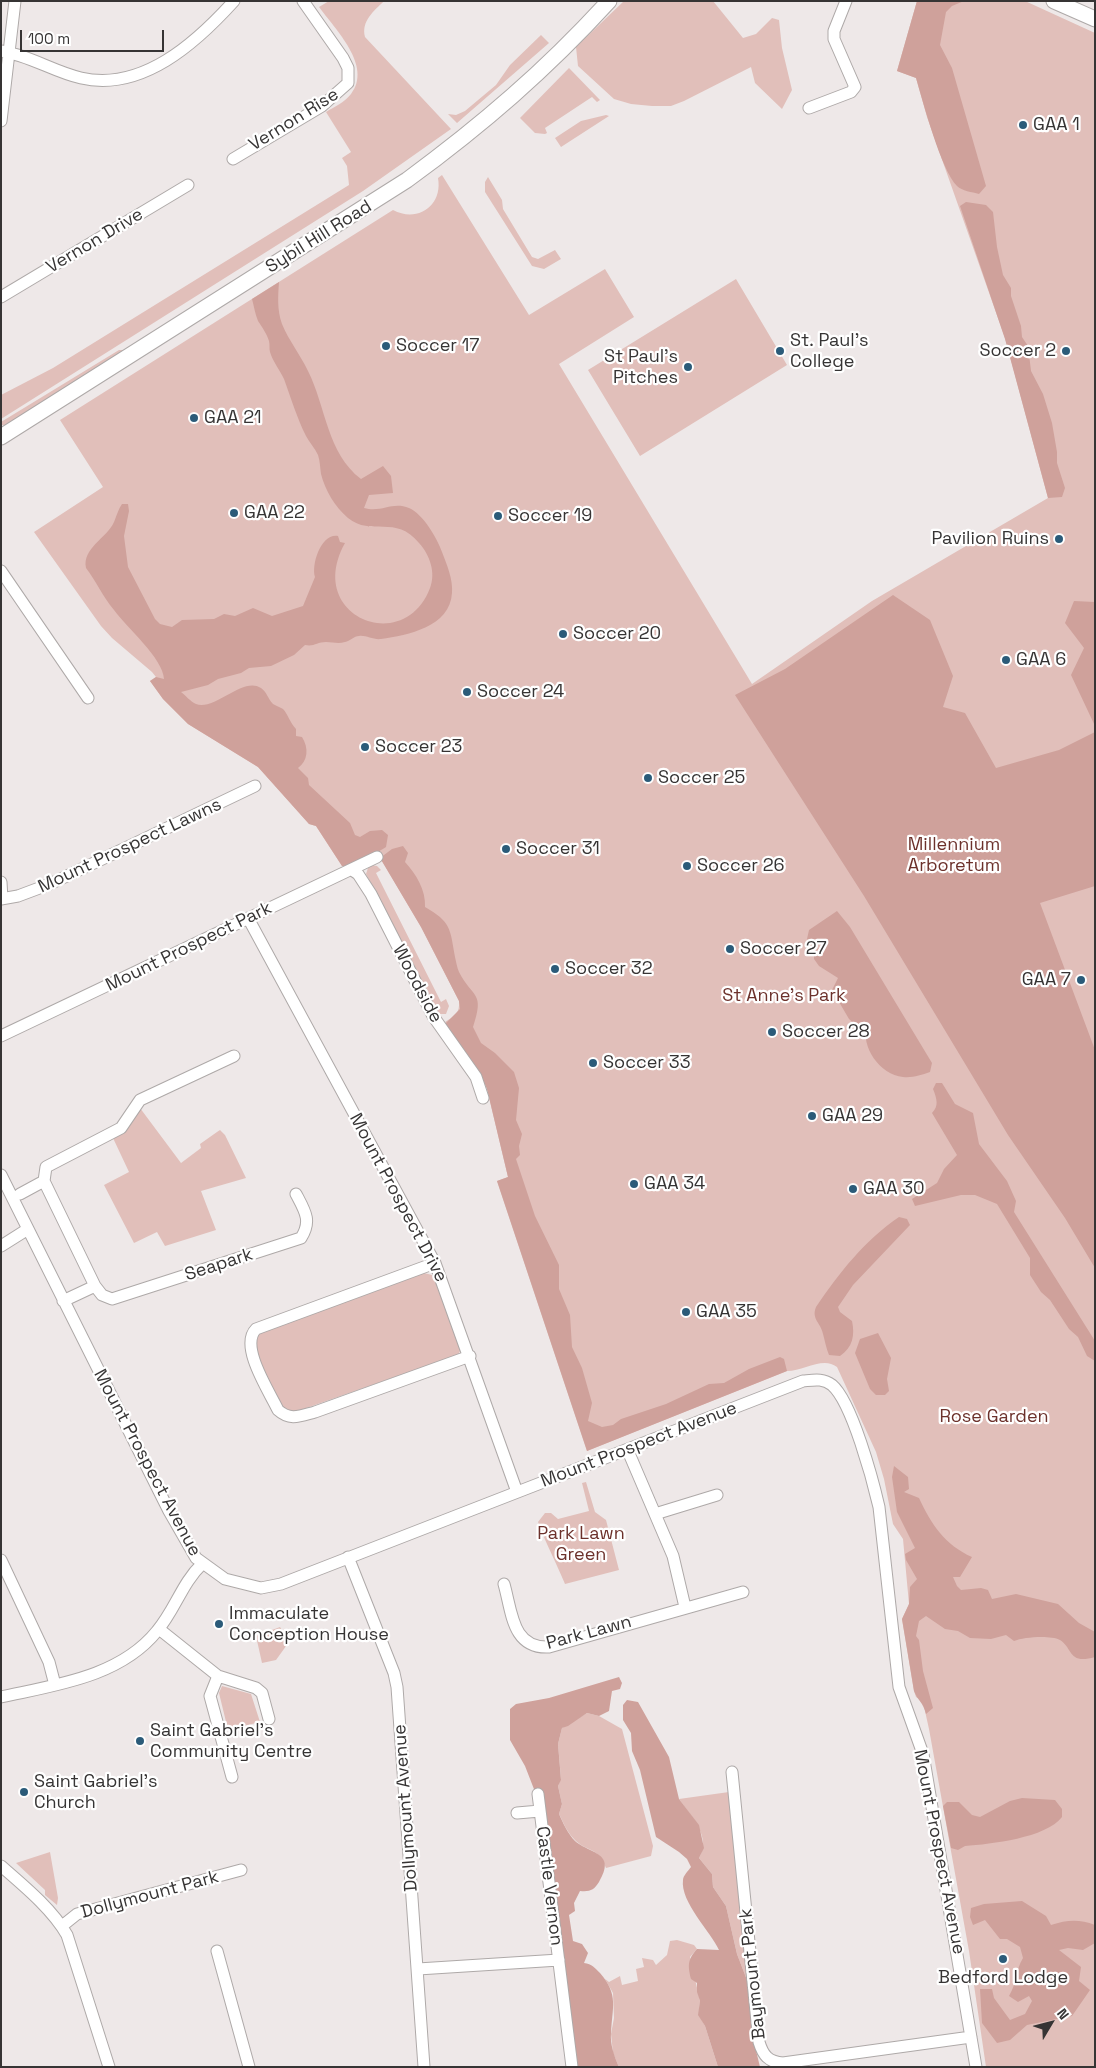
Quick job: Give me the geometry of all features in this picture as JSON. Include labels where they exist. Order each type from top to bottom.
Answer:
[{"type":"main road","name":"Sybil Hill Road","points":[[1,437],[407,180],[466,137],[505,104],[564,51],[609,1]]},
{"type":"main road","points":[[1054,1],[1095,19]]},
{"type":"street","points":[[1,122],[6,52],[15,1]]},
{"type":"street","points":[[6,52],[81,78],[100,80],[124,79],[148,72],[178,52],[234,1]]},
{"type":"street","name":"Vernon Rise","points":[[233,158],[322,106],[348,83],[349,76],[343,58],[303,1]]},
{"type":"street","points":[[809,108],[851,92],[855,87],[834,39],[834,31],[846,1]]},
{"type":"street","name":"Vernon Drive","points":[[1,297],[188,185]]},
{"type":"street","points":[[1,571],[88,698]]},
{"type":"street","name":"Mount Prospect Lawns","points":[[2,899],[18,896],[50,884],[255,786]]},
{"type":"street","name":"Mount Prospect Park","points":[[1,1036],[377,857]]},
{"type":"street","name":"Woodside","points":[[352,870],[358,874],[371,894],[433,1016],[476,1077],[483,1098]]},
{"type":"street","points":[[1,882],[2,899]]},
{"type":"street","name":"Mount Prospect Drive","points":[[248,918],[436,1263],[517,1492]]},
{"type":"street","points":[[64,1301],[95,1286],[44,1181],[46,1167],[121,1128],[140,1100],[234,1056]]},
{"type":"street","name":"Mount Prospect Avenue","points":[[1,1175],[169,1511],[196,1558],[225,1579],[261,1588],[282,1584],[517,1492],[628,1451],[803,1381],[824,1380],[834,1386],[864,1450],[874,1485],[900,1687],[922,1754],[976,2067]]},
{"type":"street","points":[[20,1194],[44,1181]]},
{"type":"street","name":"Seapark","points":[[95,1286],[102,1296],[112,1299],[301,1238],[307,1229],[308,1217],[296,1194]]},
{"type":"street","points":[[1,1246],[28,1229]]},
{"type":"street","points":[[436,1263],[256,1329],[252,1333],[249,1350],[278,1410],[285,1417],[294,1418],[470,1356]]},
{"type":"street","points":[[628,1451],[673,1556],[685,1607]]},
{"type":"street","points":[[655,1514],[717,1495]]},
{"type":"street","name":"Dollymount Avenue","points":[[348,1557],[394,1673],[397,1687],[424,2067]]},
{"type":"street","points":[[1,1560],[49,1662],[55,1685]]},
{"type":"street","points":[[1,1697],[90,1675],[121,1661],[142,1646],[159,1629],[188,1578],[202,1564]]},
{"type":"street","name":"Park Lawn","points":[[504,1584],[518,1633],[525,1642],[535,1647],[549,1647],[743,1592]]},
{"type":"street","points":[[159,1629],[218,1676],[256,1688],[262,1693],[269,1719]]},
{"type":"street","points":[[218,1676],[210,1696],[232,1777]]},
{"type":"street","name":"Baymount Park","points":[[732,1772],[759,2042],[762,2053],[768,2059],[783,2062],[971,2037]]},
{"type":"street","name":"Castle Vernon","points":[[538,1794],[559,1960],[568,2064]]},
{"type":"street","name":"Castle Vernon","points":[[518,1813],[540,1811]]},
{"type":"street","name":"Dollymount Park","points":[[1,1866],[62,1926],[74,1952],[109,2067]]},
{"type":"street","name":"Dollymount Park","points":[[62,1926],[77,1914],[241,1870]]},
{"type":"street","points":[[217,1952],[249,2067]]},
{"type":"street","name":"Castle Vernon","points":[[418,1969],[559,1960]]},
{"type":"green space","points":[[329,1],[384,1],[367,21],[364,31],[365,37],[451,129],[363,191],[1,419],[1,395],[53,368],[349,185],[347,166],[342,158],[351,152],[326,112],[349,97],[357,83],[358,72],[349,48],[319,7]]},
{"type":"green space","points":[[624,1],[713,1],[743,38],[756,34],[772,18],[779,20],[782,48],[792,90],[782,109],[755,83],[751,67],[671,106],[631,104],[614,99],[578,66],[576,47]]},
{"type":"green space","name":"St Anne's Park","points":[[917,1],[1025,1],[1095,33],[1095,2067],[986,2067],[969,1951],[929,1729],[923,1702],[916,1697],[914,1691],[902,1619],[909,1604],[903,1539],[893,1524],[884,1479],[876,1452],[837,1367],[832,1364],[820,1363],[787,1371],[587,1451],[497,1181],[508,1177],[487,1089],[480,1073],[445,1022],[456,1014],[459,1008],[459,1001],[421,927],[378,854],[362,858],[347,867],[342,866],[316,826],[309,824],[258,767],[188,724],[163,699],[150,681],[156,677],[152,672],[112,638],[101,626],[34,532],[103,487],[60,420],[393,210],[402,214],[411,214],[419,213],[426,209],[436,197],[438,178],[442,175],[529,315],[605,269],[634,317],[559,364],[752,684],[872,601],[1048,498],[1005,338],[927,117],[916,78],[897,71]]},
{"type":"green space","points":[[917,1],[964,1],[952,6],[946,12],[940,45],[952,68],[986,186],[979,194],[959,188],[951,178],[933,135],[916,78],[897,71]]},
{"type":"green space","points":[[541,35],[549,43],[457,123],[448,114],[456,115],[465,111],[496,85],[510,65]]},
{"type":"green space","points":[[569,68],[600,100],[597,102],[592,97],[545,128],[547,133],[535,133],[520,118]]},
{"type":"green space","points":[[606,115],[609,116],[561,147],[555,138],[581,121]]},
{"type":"green space","points":[[488,177],[502,200],[503,209],[532,257],[538,259],[555,250],[561,259],[544,269],[532,266],[485,192],[485,182]]},
{"type":"green space","points":[[966,202],[986,205],[993,212],[997,247],[1003,275],[1011,288],[1011,296],[1021,326],[1022,337],[1028,346],[1031,371],[1043,394],[1052,423],[1057,463],[1065,488],[1062,497],[1048,498],[1005,339],[960,206]]},
{"type":"green space","name":"St Paul's Pitches","points":[[736,279],[787,365],[640,456],[588,370]]},
{"type":"green space","points":[[279,282],[280,319],[308,371],[334,443],[341,456],[361,479],[383,466],[391,476],[393,493],[369,495],[364,508],[376,509],[403,506],[419,515],[437,540],[449,572],[452,593],[444,614],[436,621],[415,632],[381,639],[359,636],[342,643],[326,642],[305,645],[294,655],[271,666],[249,668],[241,673],[218,679],[208,685],[181,692],[194,703],[204,705],[246,686],[254,686],[261,688],[273,704],[283,709],[296,729],[296,736],[302,737],[306,746],[306,758],[298,768],[308,778],[309,785],[350,823],[355,835],[360,837],[370,831],[382,830],[388,835],[386,847],[364,859],[345,866],[342,866],[316,826],[309,824],[258,767],[188,724],[163,699],[150,681],[156,677],[164,679],[158,662],[144,643],[110,605],[86,568],[86,561],[91,549],[111,528],[122,504],[128,504],[129,511],[124,536],[128,567],[155,619],[160,624],[172,627],[182,620],[214,619],[224,614],[235,616],[253,608],[272,616],[303,606],[315,577],[316,558],[322,544],[332,536],[338,536],[340,542],[345,543],[336,569],[337,591],[347,608],[362,619],[381,623],[400,620],[417,609],[432,582],[431,564],[423,548],[410,534],[401,530],[392,527],[366,526],[348,518],[331,498],[325,486],[318,455],[303,429],[284,379],[271,356],[268,338],[255,313],[252,299]]},
{"type":"green space","points":[[119,350],[124,350],[8,425],[1,425],[1,422]]},
{"type":"green space","name":"Millennium Arboretum","points":[[893,595],[930,620],[953,676],[943,707],[965,713],[996,768],[1059,750],[1095,732],[1095,886],[1040,903],[1095,1050],[1095,1268],[1065,1218],[1008,1135],[864,896],[735,695],[785,669]]},
{"type":"green space","points":[[1074,601],[1095,602],[1095,726],[1071,675],[1084,648],[1065,623]]},
{"type":"green space","points":[[403,846],[408,853],[405,862],[420,883],[424,894],[425,907],[440,917],[448,927],[458,970],[478,1001],[473,1027],[481,1043],[495,1053],[514,1072],[519,1088],[516,1120],[522,1134],[519,1146],[520,1155],[516,1159],[535,1216],[559,1265],[559,1289],[570,1315],[572,1347],[582,1368],[592,1403],[588,1421],[602,1427],[613,1425],[621,1419],[666,1404],[709,1384],[724,1383],[749,1369],[780,1357],[784,1359],[787,1371],[587,1451],[497,1181],[508,1177],[487,1089],[480,1073],[444,1025],[460,1009],[459,1001],[421,927],[380,858],[392,849]]},
{"type":"green space","points":[[372,865],[377,866],[381,870],[376,873],[441,1002],[446,999],[449,1006],[446,1014],[440,1014],[435,1010],[366,874],[368,868]]},
{"type":"green space","points":[[837,911],[850,927],[932,1063],[930,1072],[914,1077],[903,1077],[887,1071],[880,1065],[869,1050],[866,1042],[867,1025],[858,1027],[849,1019],[832,990],[838,978],[819,966],[814,959],[814,952],[824,943],[810,944],[807,939],[809,930]]},
{"type":"green space","points":[[936,1083],[942,1083],[955,1104],[973,1113],[979,1144],[1007,1181],[1016,1201],[1014,1212],[1095,1341],[1095,1361],[1087,1356],[1078,1337],[1069,1329],[1050,1300],[1041,1292],[1030,1275],[1030,1258],[997,1204],[975,1195],[961,1195],[915,1206],[912,1199],[937,1183],[944,1169],[957,1155],[932,1113],[936,1105],[933,1089]]},
{"type":"green space","points":[[140,1108],[181,1163],[201,1148],[200,1144],[220,1130],[225,1135],[246,1178],[201,1191],[216,1230],[165,1246],[157,1232],[134,1243],[104,1185],[129,1172],[113,1138]]},
{"type":"green space","points":[[899,1217],[907,1219],[910,1225],[853,1285],[838,1307],[840,1312],[852,1321],[853,1336],[848,1349],[840,1356],[829,1355],[822,1330],[815,1318],[816,1307],[853,1258],[886,1226]]},
{"type":"green space","points":[[424,1273],[432,1275],[437,1281],[461,1349],[458,1355],[292,1413],[284,1411],[252,1349],[259,1332]]},
{"type":"green space","points":[[878,1333],[891,1358],[887,1379],[889,1391],[885,1395],[876,1395],[870,1389],[855,1353],[860,1339]]},
{"type":"green space","points":[[894,1466],[908,1477],[909,1489],[904,1492],[919,1498],[940,1533],[962,1552],[972,1557],[960,1577],[953,1577],[961,1590],[981,1588],[988,1590],[992,1599],[1016,1594],[1058,1604],[1079,1623],[1095,1632],[1095,1657],[1080,1659],[1075,1657],[1064,1643],[1050,1637],[1014,1641],[1006,1635],[991,1639],[970,1638],[958,1631],[945,1629],[926,1616],[919,1621],[916,1636],[919,1640],[923,1671],[933,1708],[926,1714],[914,1691],[902,1619],[909,1604],[910,1587],[917,1579],[906,1560],[905,1554],[915,1548],[897,1512],[892,1477]]},
{"type":"green space","name":"Park Lawn Green","points":[[586,1482],[595,1512],[606,1520],[619,1570],[565,1584],[538,1522],[545,1513],[551,1513],[558,1519],[589,1511],[582,1483]]},
{"type":"green space","points":[[280,1627],[289,1642],[276,1660],[262,1663],[256,1636]]},
{"type":"green space","points":[[619,1677],[622,1683],[620,1689],[612,1691],[609,1711],[599,1716],[587,1713],[562,1728],[558,1744],[561,1780],[558,1786],[562,1804],[559,1814],[575,1841],[599,1855],[605,1865],[604,1872],[597,1885],[591,1890],[580,1891],[574,1903],[575,1911],[569,1915],[573,1941],[582,1944],[588,1953],[584,1963],[597,1969],[610,1988],[613,2001],[611,2041],[619,2067],[578,2067],[552,1872],[539,1802],[525,1766],[510,1740],[510,1709],[516,1704],[549,1698]]},
{"type":"green space","points":[[222,1686],[251,1694],[260,1722],[228,1730],[219,1693]]},
{"type":"green space","points":[[627,1700],[638,1702],[669,1757],[679,1799],[699,1825],[704,1848],[699,1858],[712,1874],[713,1887],[726,1906],[737,1954],[747,1980],[753,2038],[760,2067],[718,2067],[705,2026],[698,2015],[700,2001],[697,1983],[691,1979],[690,1960],[697,1949],[719,1950],[686,1898],[683,1889],[683,1878],[691,1867],[687,1859],[656,1837],[640,1770],[632,1751],[631,1733],[623,1720],[623,1705]]},
{"type":"green space","points":[[587,1713],[599,1716],[622,1729],[653,1846],[651,1856],[606,1868],[595,1852],[583,1846],[572,1836],[559,1814],[562,1804],[558,1786],[561,1779],[558,1744],[562,1728]]},
{"type":"green space","points":[[729,1792],[747,1980],[737,1954],[726,1906],[713,1887],[712,1874],[699,1858],[702,1850],[702,1835],[679,1799]]},
{"type":"green space","points":[[1022,1798],[1055,1800],[1062,1809],[1062,1817],[1044,1830],[1017,1839],[965,1846],[958,1850],[951,1848],[943,1806],[947,1802],[959,1802],[972,1815],[980,1817],[1010,1801]]},
{"type":"green space","points":[[50,1852],[58,1898],[57,1905],[45,1895],[45,1890],[16,1863]]},
{"type":"green space","points":[[1022,1901],[1046,1916],[1051,1925],[1073,1921],[1095,1925],[1095,1943],[1083,1950],[1068,1948],[1059,1950],[1081,1967],[1079,1981],[1090,1990],[1072,2016],[1027,2025],[1010,2040],[997,2043],[982,2023],[980,1989],[992,1989],[994,1998],[1010,2020],[1025,2014],[1032,2001],[1029,1996],[1018,2002],[1009,1996],[1023,1958],[1020,1947],[1007,1939],[1000,1939],[985,1920],[973,1925],[970,1917],[971,1908],[984,1904]]},
{"type":"green space","points":[[677,1940],[694,1945],[697,1949],[690,1957],[700,2001],[699,2015],[705,2026],[718,2067],[619,2067],[613,2053],[611,2034],[614,2018],[613,1993],[605,1979],[609,1982],[620,1976],[622,1985],[638,1981],[636,1969],[644,1967],[642,1958],[653,1960],[656,1965],[667,1955],[670,1941]]},
{"type":"place","name":"GAA 1","points":[[1023,125]]},
{"type":"place","name":"Soccer 17","points":[[386,346]]},
{"type":"place","name":"St. Paul's College","points":[[780,351]]},
{"type":"place","name":"Soccer 2","points":[[1066,351]]},
{"type":"place","name":"St Paul's Pitches","points":[[688,367]]},
{"type":"place","name":"GAA 21","points":[[194,418]]},
{"type":"place","name":"GAA 22","points":[[234,513]]},
{"type":"place","name":"Soccer 19","points":[[498,516]]},
{"type":"place","name":"Pavilion Ruins","points":[[1059,539]]},
{"type":"place","name":"Soccer 20","points":[[563,634]]},
{"type":"place","name":"GAA 6","points":[[1006,660]]},
{"type":"place","name":"Soccer 24","points":[[467,692]]},
{"type":"place","name":"Soccer 23","points":[[365,747]]},
{"type":"place","name":"Soccer 25","points":[[648,778]]},
{"type":"place","name":"Soccer 31","points":[[506,849]]},
{"type":"place","name":"Soccer 26","points":[[687,866]]},
{"type":"place","name":"Soccer 27","points":[[730,949]]},
{"type":"place","name":"Soccer 32","points":[[555,969]]},
{"type":"place","name":"GAA 7","points":[[1081,980]]},
{"type":"place","name":"Soccer 28","points":[[772,1032]]},
{"type":"place","name":"Soccer 33","points":[[593,1063]]},
{"type":"place","name":"GAA 29","points":[[812,1116]]},
{"type":"place","name":"GAA 34","points":[[634,1184]]},
{"type":"place","name":"GAA 30","points":[[853,1189]]},
{"type":"place","name":"GAA 35","points":[[686,1312]]},
{"type":"place","name":"Immaculate Conception House","points":[[219,1624]]},
{"type":"place","name":"Saint Gabriel's Community Centre","points":[[140,1741]]},
{"type":"place","name":"Saint Gabriel's Church","points":[[24,1792]]},
{"type":"place","name":"Bedford Lodge","points":[[1003,1959]]},
{"type":"park label","name":"Rose Garden","points":[[994,1417]]}]
